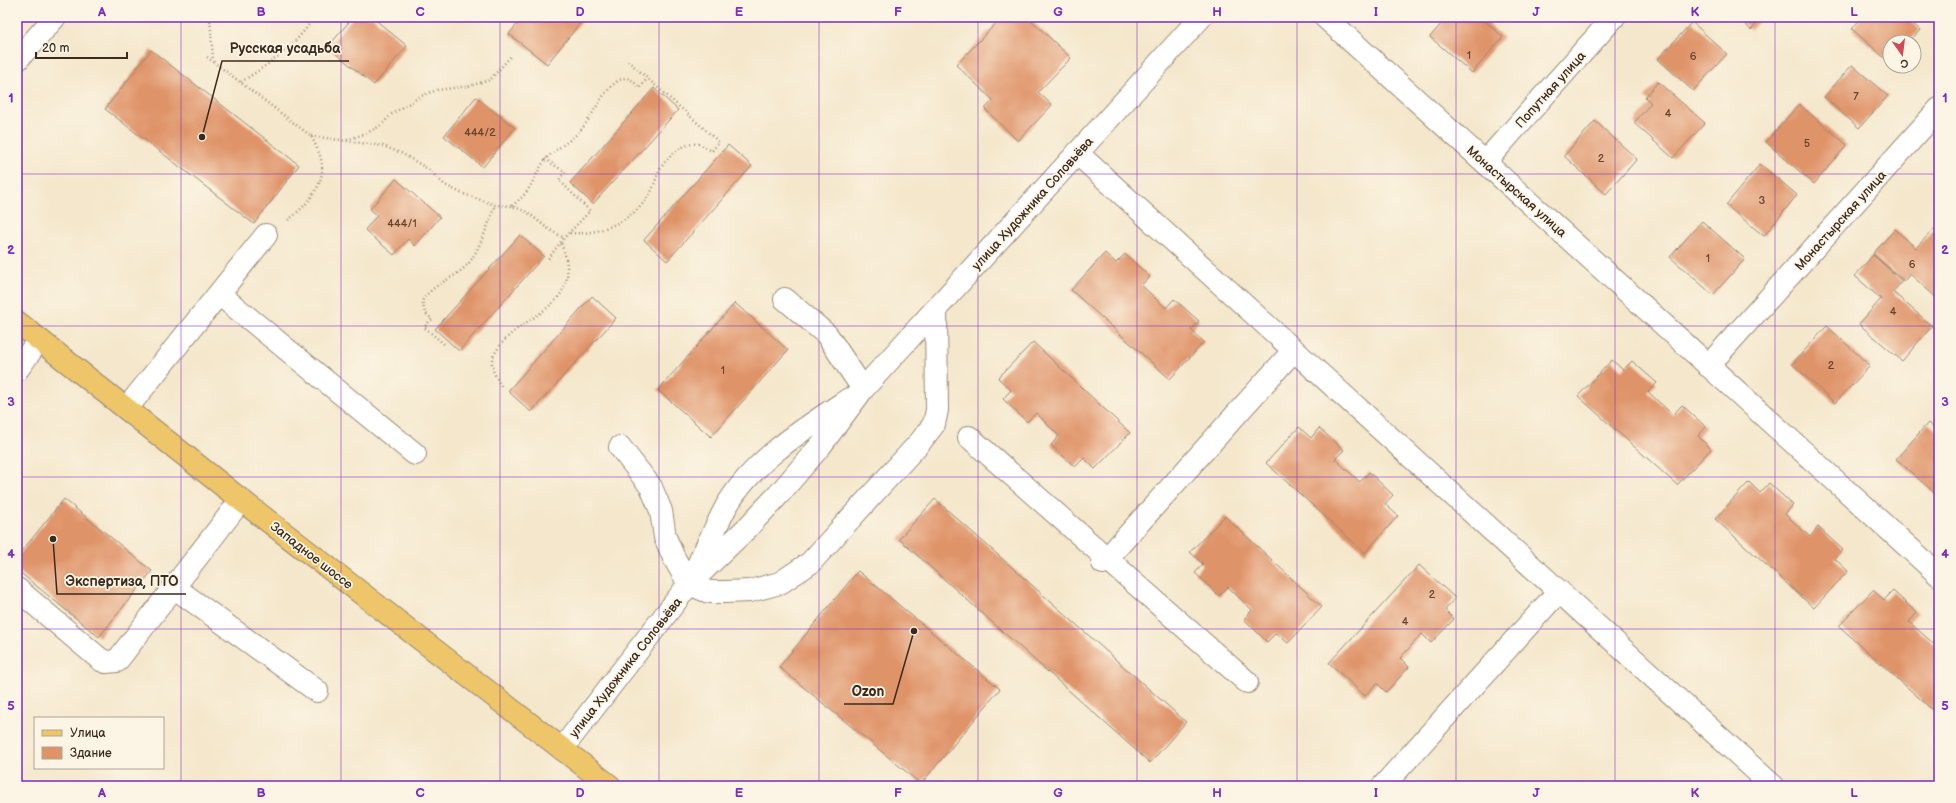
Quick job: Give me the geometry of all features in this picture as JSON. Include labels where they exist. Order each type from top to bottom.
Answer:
[{"type":"main road","name":"Западное шоссе","points":[[17,322],[242,500],[610,786]]},
{"type":"street","points":[[17,60],[55,17]]},
{"type":"street","name":"улица Художника Соловьёва","points":[[562,749],[689,584],[748,527],[779,494],[821,445],[863,389],[1201,17]]},
{"type":"street","name":"Монастырская улица","points":[[1325,17],[1939,575]]},
{"type":"street","name":"Попутная улица","points":[[1486,162],[1614,17]]},
{"type":"street","name":"Монастырская улица","points":[[1708,366],[1939,109]]},
{"type":"street","points":[[1077,153],[1773,786]]},
{"type":"street","points":[[127,408],[266,235]]},
{"type":"street","points":[[219,294],[415,454]]},
{"type":"street","points":[[785,299],[826,335],[863,389]]},
{"type":"street","points":[[620,447],[651,487],[661,511],[666,537],[674,558],[689,584],[709,592],[725,592],[750,591],[780,583],[810,563],[916,447],[934,424],[937,410],[936,309]]},
{"type":"street","points":[[17,370],[39,340]]},
{"type":"street","points":[[1105,561],[1294,350]]},
{"type":"street","name":"улица Художника Соловьёва","points":[[689,584],[727,506],[754,471],[788,440],[863,389]]},
{"type":"street","points":[[969,437],[1105,561],[1247,682]]},
{"type":"street","points":[[17,589],[101,660],[111,663],[121,658],[242,500]]},
{"type":"street","points":[[175,588],[317,691]]},
{"type":"street","points":[[1383,786],[1559,591]]},
{"type":"path","points":[[210,17],[213,61]]},
{"type":"path","points":[[241,82],[264,68],[294,44],[314,17]]},
{"type":"path","points":[[347,140],[380,126],[392,114],[421,96],[437,90],[469,86],[490,80],[512,55]]},
{"type":"path","points":[[207,57],[311,136],[320,155],[322,171],[317,187],[299,212],[266,235]]},
{"type":"path","points":[[570,232],[582,234],[618,223],[638,210],[647,198],[658,174],[670,156],[677,151],[699,144],[712,151],[719,142],[628,61]]},
{"type":"path","points":[[512,206],[524,196],[545,159],[579,132],[591,118],[612,85],[621,79],[626,78],[632,80],[640,88],[647,79]]},
{"type":"path","points":[[311,136],[384,146],[401,153],[428,169],[445,185],[480,201],[496,205],[512,206],[527,212],[547,228],[564,238]]},
{"type":"path","points":[[545,159],[565,172],[559,180],[590,211],[564,238],[548,259]]},
{"type":"path","points":[[444,344],[424,327],[432,319],[425,313],[422,301],[427,293],[467,265],[492,217],[496,205]]},
{"type":"path","points":[[501,386],[493,370],[491,360],[500,345],[519,328],[546,310],[556,300],[563,288],[566,265],[560,243]]},
{"type":"building","points":[[353,17],[372,17],[407,46],[374,85],[328,47]]},
{"type":"building","points":[[523,17],[585,17],[547,64],[509,34]]},
{"type":"building","points":[[1002,17],[1028,17],[1071,58],[1038,92],[1052,105],[1018,141],[985,109],[993,100],[956,65]]},
{"type":"building","points":[[1447,17],[1481,17],[1503,37],[1472,73],[1430,37]]},
{"type":"building","points":[[1737,17],[1763,17],[1751,30]]},
{"type":"building","points":[[1862,17],[1906,17],[1920,30],[1916,34],[1882,34],[1882,56],[1852,29]]},
{"type":"building","points":[[1692,22],[1727,54],[1693,91],[1658,59]]},
{"type":"building","points":[[151,50],[299,165],[254,224],[105,109]]},
{"type":"building","points":[[1852,65],[1888,96],[1859,128],[1824,97]]},
{"type":"building","points":[[1658,82],[1705,123],[1673,158],[1634,123],[1651,103],[1645,97]]},
{"type":"building","points":[[654,88],[678,110],[593,204],[570,183]]},
{"type":"building","points":[[476,97],[515,128],[483,167],[444,136]]},
{"type":"building","points":[[1799,104],[1847,145],[1814,184],[1766,142]]},
{"type":"building","points":[[1595,121],[1637,159],[1606,194],[1564,156]]},
{"type":"building","points":[[728,145],[752,166],[667,261],[644,240]]},
{"type":"building","points":[[1760,164],[1797,195],[1764,236],[1726,205]]},
{"type":"building","points":[[396,179],[440,217],[415,246],[408,239],[394,255],[365,230],[377,215],[370,209]]},
{"type":"building","points":[[1702,221],[1745,259],[1713,295],[1670,257]]},
{"type":"building","points":[[1895,229],[1916,248],[1934,229],[1939,234],[1939,300],[1910,274],[1904,281],[1873,254]]},
{"type":"building","points":[[520,235],[544,256],[459,351],[435,329]]},
{"type":"building","points":[[1105,253],[1116,263],[1125,254],[1150,277],[1141,285],[1166,308],[1174,299],[1199,321],[1191,330],[1204,342],[1170,379],[1071,290]]},
{"type":"building","points":[[1873,255],[1902,281],[1893,292],[1932,326],[1902,361],[1859,324],[1881,299],[1855,276]]},
{"type":"building","points":[[592,296],[616,318],[531,412],[508,391]]},
{"type":"building","points":[[735,303],[788,350],[711,437],[658,390]]},
{"type":"building","points":[[1827,326],[1870,366],[1835,403],[1792,364]]},
{"type":"building","points":[[1033,342],[1130,433],[1095,469],[1084,458],[1075,467],[1051,445],[1059,436],[1036,413],[1027,422],[1003,399],[1011,390],[998,378]]},
{"type":"building","points":[[1612,360],[1623,370],[1632,361],[1657,383],[1648,392],[1673,415],[1682,405],[1706,427],[1698,436],[1711,449],[1677,485],[1578,396]]},
{"type":"building","points":[[1928,423],[1939,432],[1939,497],[1896,459]]},
{"type":"building","points":[[1299,427],[1311,438],[1319,428],[1344,450],[1335,459],[1360,482],[1369,472],[1393,495],[1385,504],[1398,516],[1365,553],[1266,463]]},
{"type":"building","points":[[1749,482],[1760,493],[1769,483],[1793,505],[1785,514],[1810,537],[1818,527],[1843,550],[1835,559],[1848,571],[1814,608],[1715,519]]},
{"type":"building","points":[[64,499],[152,571],[99,637],[17,570],[17,557]]},
{"type":"building","points":[[935,499],[1186,722],[1150,763],[899,539]]},
{"type":"building","points":[[1225,516],[1322,607],[1288,643],[1276,633],[1267,642],[1244,619],[1252,610],[1228,587],[1219,596],[1195,573],[1203,564],[1190,552]]},
{"type":"building","points":[[1419,565],[1455,598],[1445,610],[1454,619],[1431,643],[1422,634],[1400,658],[1409,667],[1386,692],[1377,683],[1365,696],[1329,663]]},
{"type":"building","points":[[858,571],[1000,689],[921,784],[779,667]]},
{"type":"building","points":[[1873,590],[1884,600],[1893,591],[1917,613],[1909,622],[1934,644],[1939,638],[1938,715],[1839,626]]},
{"type":"place","name":"Русская усадьба","points":[[202,137]]},
{"type":"place","name":"Экспертиза, ПТО","points":[[53,539]]},
{"type":"place","name":"Ozon","points":[[914,631]]}]
